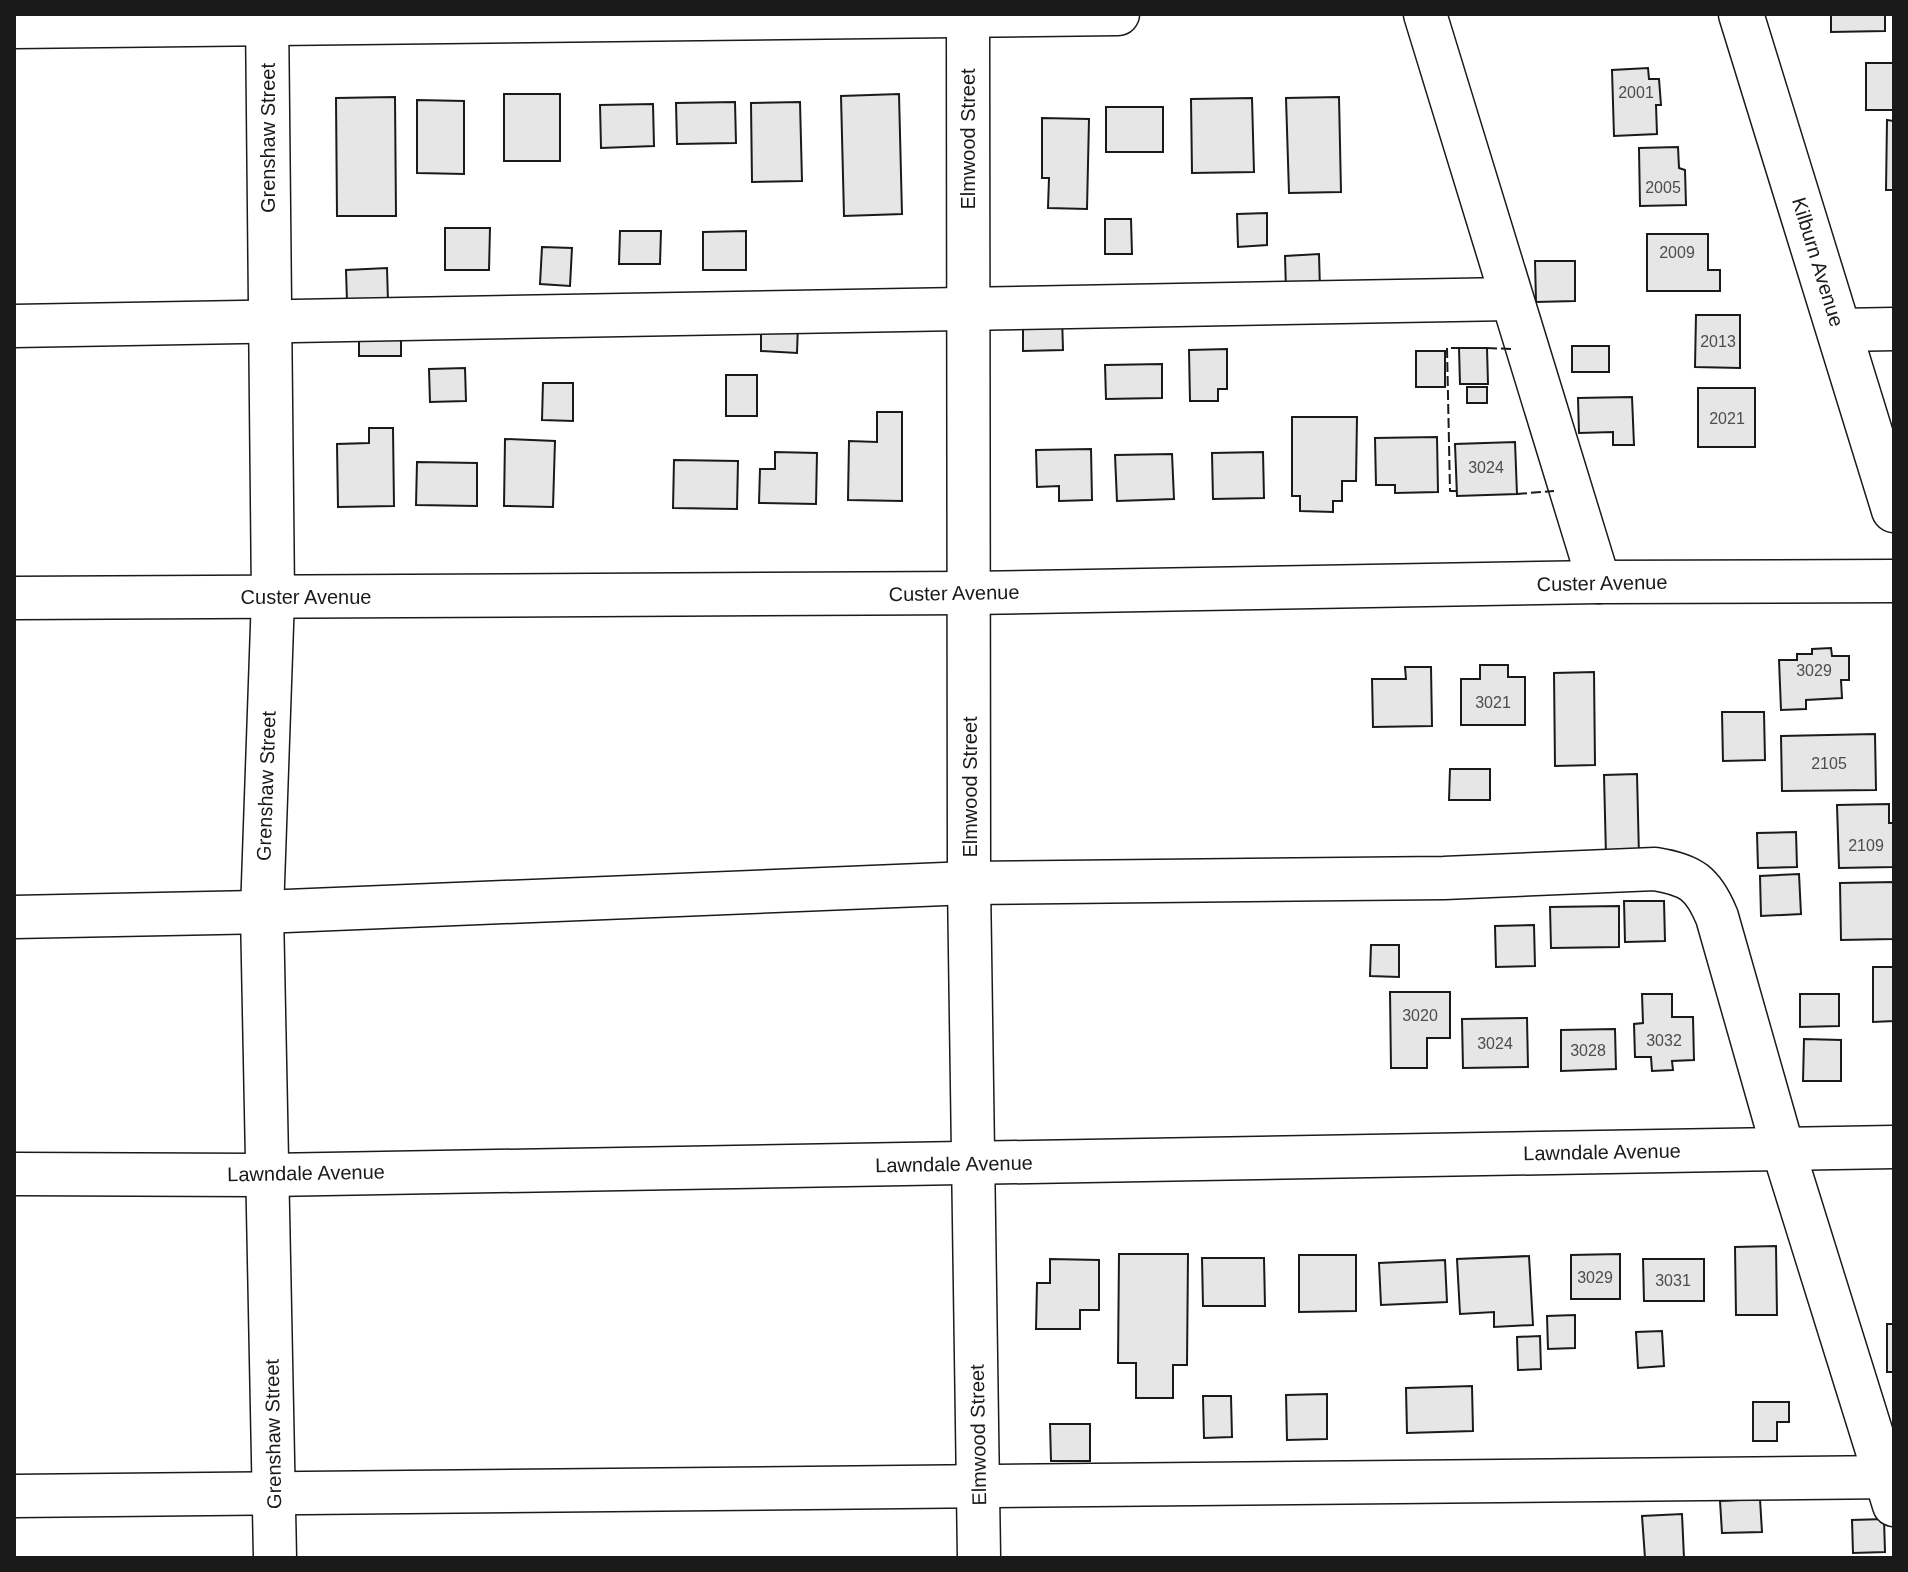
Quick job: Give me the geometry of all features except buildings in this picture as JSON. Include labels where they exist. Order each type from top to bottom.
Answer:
[{"type":"main road","name":"Kilburn Avenue","points":[[1741,14],[1894,510]]},
{"type":"street","points":[[14,27],[267,19],[1118,14]]},
{"type":"street","points":[[1425,14],[1599,582]]},
{"type":"street","name":"Elmwood Street","points":[[968,16],[969,883],[979,1558]]},
{"type":"street","name":"Grenshaw Street","points":[[267,19],[273,597],[262,912],[275,1558]]},
{"type":"street","points":[[14,326],[1510,299]]},
{"type":"street","points":[[1840,330],[1894,329]]},
{"type":"street","name":"Custer Avenue","points":[[14,598],[970,593],[1599,582],[1894,581]]},
{"type":"street","points":[[14,917],[262,912],[969,883],[1444,878],[1655,869],[1687,876],[1707,895],[1717,917],[1783,1149],[1891,1486],[978,1485],[14,1496]]},
{"type":"street","name":"Lawndale Avenue","points":[[14,1174],[269,1175],[1894,1147]]},
{"type":"fence","points":[[1457,491],[1450,491],[1447,348],[1459,348]]},
{"type":"fence","points":[[1487,348],[1512,349]]},
{"type":"fence","points":[[1517,494],[1554,491]]}]
